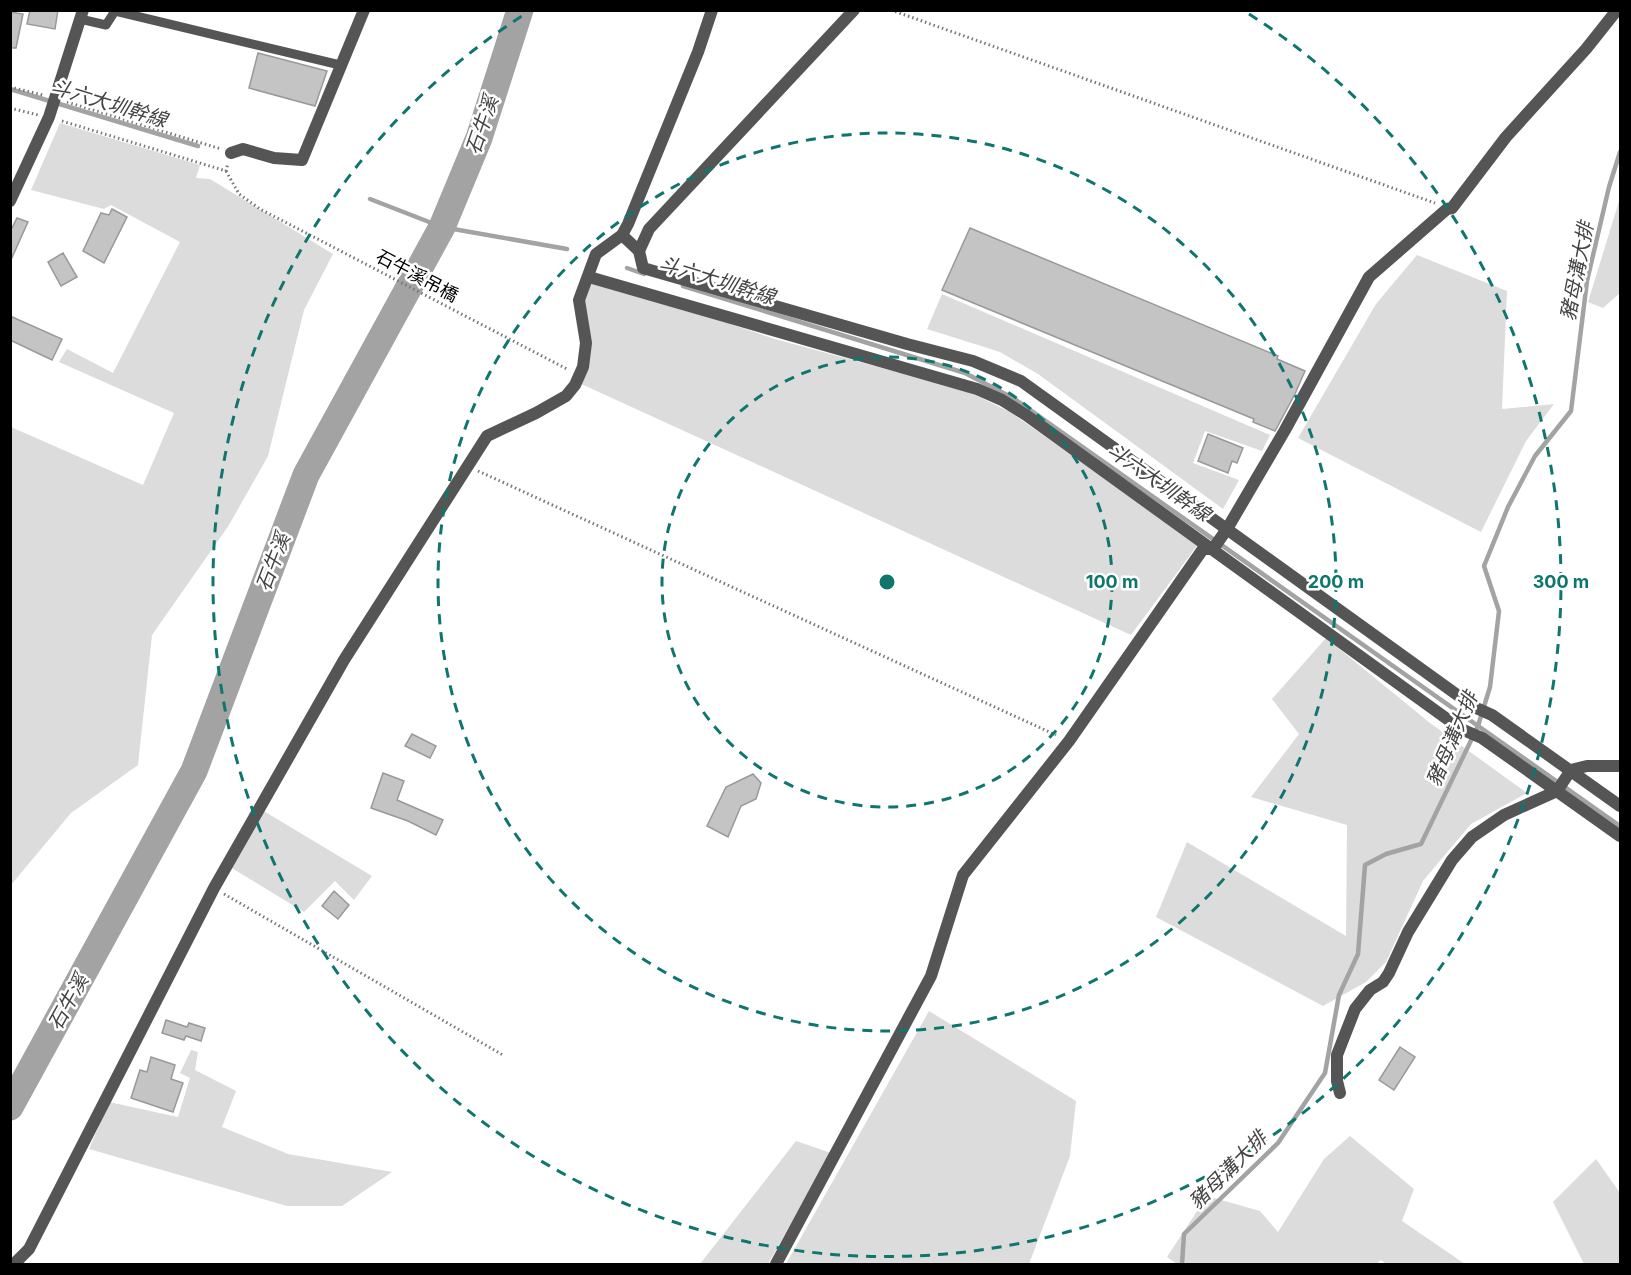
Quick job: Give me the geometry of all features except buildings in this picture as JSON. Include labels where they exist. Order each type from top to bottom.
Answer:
[{"type":"street","points":[[231,153],[243,149],[274,158],[302,160],[364,10]]},
{"type":"street","points":[[14,1264],[29,1249],[214,888],[344,660],[487,436],[566,396],[575,386],[583,367],[586,343],[579,300],[596,254],[618,238],[698,52],[712,10]]},
{"type":"street","points":[[854,10],[649,229],[639,251],[643,268],[973,361],[1022,381],[1474,707],[1492,715],[1620,806]]},
{"type":"street","points":[[1213,549],[1285,430],[1369,277],[1447,209],[1452,208],[1506,138],[1586,49],[1617,10]]},
{"type":"street","points":[[10,201],[49,117],[82,15]]},
{"type":"street","points":[[618,238],[639,251]]},
{"type":"street","points":[[589,277],[969,387],[1002,400],[1213,549],[1461,729],[1482,738],[1620,836]]},
{"type":"street","points":[[776,1264],[931,976],[963,875],[1069,741],[1203,549],[1213,549]]},
{"type":"street","points":[[1340,1093],[1337,1081],[1337,1055],[1355,1009],[1370,990],[1383,982],[1389,973],[1408,932],[1452,860],[1472,837],[1504,815],[1557,791],[1571,770],[1587,766],[1620,765]]},
{"type":"lane","points":[[82,15],[106,25],[115,11],[340,65]]},
{"type":"path","points":[[891,10],[1452,208]]},
{"type":"path","points":[[10,87],[55,98],[231,153],[226,171],[49,117],[10,108]]},
{"type":"path","name":"石牛溪吊橋","points":[[226,171],[239,194],[260,209],[561,367]]},
{"type":"path","points":[[468,467],[1069,741]]},
{"type":"path","points":[[214,888],[503,1055]]},
{"type":"shaded area","points":[[60,123],[200,165],[196,178],[210,179],[333,254],[304,310],[268,456],[229,525],[152,635],[138,765],[71,813],[11,885],[11,427],[143,485],[174,413],[59,362],[67,349],[113,373],[180,242],[111,205],[104,209],[31,190]]},
{"type":"shaded area","points":[[1620,198],[1620,293],[1603,308],[1588,302]]},
{"type":"shaded area","points":[[1417,255],[1507,291],[1502,409],[1554,404],[1526,441],[1481,532],[1298,438],[1376,304]]},
{"type":"shaded area","points":[[589,277],[775,339],[967,391],[1010,412],[1199,543],[1131,635],[579,383],[587,330],[576,300]]},
{"type":"shaded area","points":[[942,294],[1270,435],[1262,451],[1205,431],[1193,463],[1239,480],[1223,509],[1038,374],[1000,352],[927,329]]},
{"type":"shaded area","points":[[1326,638],[1430,723],[1527,793],[1471,824],[1423,881],[1386,962],[1366,982],[1323,1006],[1156,917],[1187,842],[1346,936],[1347,825],[1251,797],[1299,734],[1272,699]]},
{"type":"shaded area","points":[[262,810],[372,876],[354,900],[335,881],[304,912],[230,867]]},
{"type":"shaded area","points":[[929,1011],[1076,1101],[1070,1156],[1029,1264],[786,1264]]},
{"type":"shaded area","points":[[191,1050],[198,1052],[195,1070],[236,1091],[222,1127],[288,1154],[392,1172],[342,1206],[287,1206],[89,1149],[109,1102],[178,1117],[190,1078],[180,1073]]},
{"type":"shaded area","points":[[1350,1136],[1414,1189],[1402,1221],[1465,1264],[1386,1264],[1381,1260],[1376,1264],[1177,1264],[1167,1257],[1207,1196],[1260,1211],[1278,1232],[1324,1159]]},
{"type":"shaded area","points":[[796,1141],[831,1153],[768,1264],[700,1264]]},
{"type":"shaded area","points":[[1596,1159],[1620,1193],[1620,1264],[1584,1264],[1553,1202]]},
{"type":"waterway","name":"石牛溪","points":[[10,1107],[194,771],[306,475],[442,227],[479,138],[520,10]]},
{"type":"waterway","name":"斗六大圳幹線","points":[[10,89],[198,146]]},
{"type":"waterway","name":"豬母溝大排","points":[[1182,1264],[1184,1234],[1278,1143],[1325,1073],[1339,995],[1358,954],[1365,865],[1386,854],[1421,844],[1478,726],[1490,687],[1499,611],[1484,566],[1508,507],[1535,456],[1571,411],[1587,281],[1609,187],[1620,152]]},
{"type":"waterway","name":"斗六大圳幹線","points":[[370,199],[442,227],[567,249]]},
{"type":"waterway","name":"斗六大圳幹線","points":[[627,268],[644,274]]},
{"type":"waterway","name":"斗六大圳幹線","points":[[683,286],[965,373],[1013,398],[1620,826]]}]
